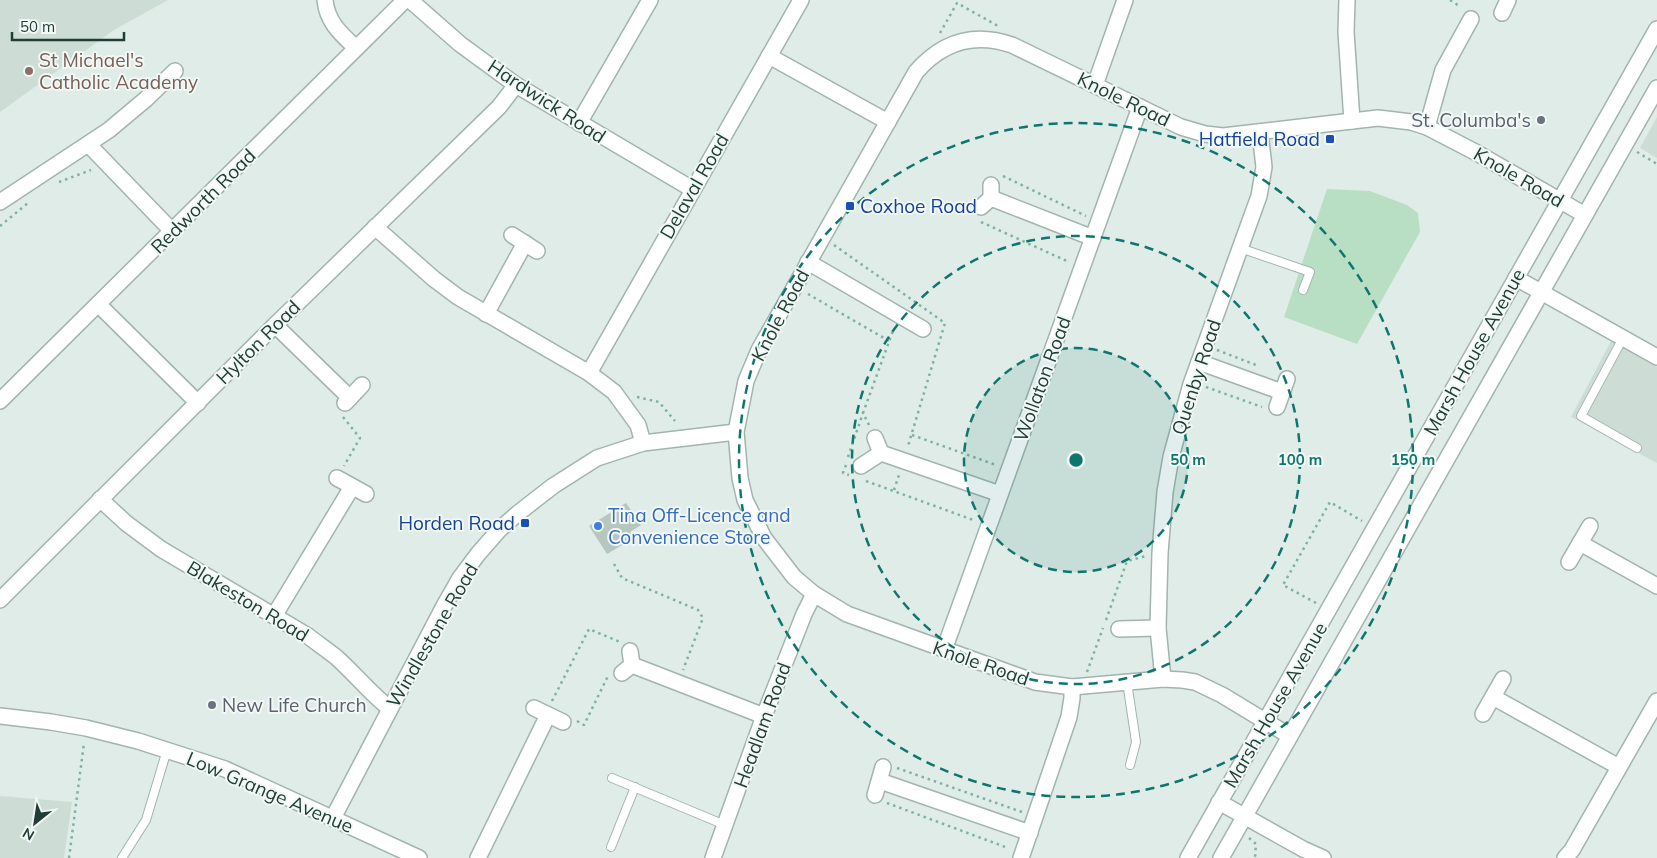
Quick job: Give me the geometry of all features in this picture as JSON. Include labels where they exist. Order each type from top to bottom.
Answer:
[{"type":"street","points":[[324,0],[329,19],[338,31],[356,48]]},
{"type":"street","name":"Redworth Road","points":[[0,401],[405,0]]},
{"type":"street","name":"Hardwick Road","points":[[410,0],[460,44],[516,85],[692,189]]},
{"type":"street","points":[[579,123],[650,0]]},
{"type":"street","name":"Delaval Road","points":[[589,373],[801,0]]},
{"type":"street","points":[[1095,85],[1125,0]]},
{"type":"street","points":[[1347,0],[1346,32],[1352,120]]},
{"type":"street","points":[[1427,127],[1443,70],[1470,19]]},
{"type":"street","name":"Marsh House Avenue","points":[[1188,858],[1657,29]]},
{"type":"street","name":"Knole Road","points":[[1290,736],[1206,687],[1182,680],[1163,679],[1077,687],[1035,682],[847,614],[814,594],[794,577],[764,538],[745,500],[740,478],[736,432],[746,381],[759,350],[808,262],[916,72],[938,52],[964,40],[998,40],[1012,45],[1181,126],[1205,134],[1222,136],[1378,118],[1427,127],[1477,152],[1585,215]]},
{"type":"street","points":[[769,56],[888,122]]},
{"type":"street","points":[[0,202],[90,145],[146,99],[178,68]]},
{"type":"street","name":"Hylton Road","points":[[0,600],[275,325],[499,107],[516,85]]},
{"type":"street","name":"Marsh House Avenue","points":[[1221,858],[1657,88]]},
{"type":"street","name":"Wollaton Road","points":[[944,650],[1140,107]]},
{"type":"street","name":"Quenby Road","points":[[1163,679],[1158,628],[1160,553],[1165,492],[1171,457],[1192,382],[1259,196],[1264,167],[1260,132]]},
{"type":"street","points":[[90,145],[172,230]]},
{"type":"street","points":[[988,196],[1093,238]]},
{"type":"street","points":[[375,227],[434,279],[458,297],[589,373],[618,396],[638,425],[643,443]]},
{"type":"street","points":[[486,314],[531,247],[512,235]]},
{"type":"street","points":[[808,262],[923,329]]},
{"type":"street","points":[[1516,278],[1657,357]]},
{"type":"street","points":[[98,304],[198,403]]},
{"type":"street","points":[[275,325],[347,400],[362,385]]},
{"type":"street","points":[[1199,362],[1284,386],[1277,407]]},
{"type":"street","name":"Windlestone Road","points":[[333,818],[460,578],[499,530],[553,486],[597,458],[643,443],[736,432]]},
{"type":"street","points":[[875,438],[881,453],[1000,494]]},
{"type":"street","points":[[858,473],[881,453]]},
{"type":"street","points":[[337,478],[366,494]]},
{"type":"street","points":[[274,616],[352,486]]},
{"type":"street","name":"Blakeston Road","points":[[100,499],[126,523],[161,549],[308,636],[336,657],[376,698],[390,709]]},
{"type":"street","points":[[1569,562],[1590,526]]},
{"type":"street","points":[[1580,543],[1657,586]]},
{"type":"street","name":"Headlam Road","points":[[713,858],[764,716],[804,614],[814,594]]},
{"type":"street","points":[[1119,629],[1158,628]]},
{"type":"street","points":[[628,663],[764,716]]},
{"type":"street","points":[[1483,714],[1503,679]]},
{"type":"street","points":[[1021,858],[1069,717],[1072,698],[1077,687]]},
{"type":"street","points":[[1493,697],[1619,767]]},
{"type":"street","points":[[1565,858],[1572,850],[1657,701]]},
{"type":"street","points":[[478,858],[542,712],[563,722]]},
{"type":"street","name":"Low Grange Avenue","points":[[0,716],[86,728],[167,750],[225,769],[419,858]]},
{"type":"street","points":[[879,781],[1030,833]]},
{"type":"street","points":[[1219,802],[1303,849],[1323,858]]},
{"type":"lane","points":[[1240,248],[1310,272],[1303,290]]},
{"type":"lane","points":[[1623,338],[1581,416],[1637,448]]},
{"type":"lane","points":[[1127,682],[1136,742],[1130,765]]},
{"type":"lane","points":[[122,858],[146,820],[167,750]]},
{"type":"lane","points":[[612,778],[725,825]]},
{"type":"lane","points":[[611,847],[635,788]]},
{"type":"path","points":[[1450,0],[1464,9],[1470,19]]},
{"type":"path","points":[[938,52],[938,36],[957,3],[1004,29],[998,40]]},
{"type":"path","points":[[1624,145],[1657,164]]},
{"type":"path","points":[[56,183],[96,168],[103,159]]},
{"type":"path","points":[[0,226],[34,198]]},
{"type":"path","points":[[823,237],[945,323],[894,490]]},
{"type":"path","points":[[795,286],[889,341]]},
{"type":"path","points":[[899,314],[843,472],[858,473],[894,490],[989,526]]},
{"type":"path","points":[[1205,345],[1258,366]]},
{"type":"path","points":[[1192,382],[1272,410],[1277,407]]},
{"type":"path","points":[[618,396],[659,402],[675,421]]},
{"type":"path","points":[[337,478],[360,438],[338,412],[347,400]]},
{"type":"path","points":[[863,414],[875,438]]},
{"type":"path","points":[[912,435],[1009,470]]},
{"type":"path","points":[[1328,610],[1284,585],[1330,502],[1374,529]]},
{"type":"path","points":[[1077,687],[1127,561],[1160,553]]},
{"type":"path","points":[[614,564],[622,578],[698,610],[703,618],[678,683]]},
{"type":"path","points":[[542,712],[589,629],[632,646],[628,663],[607,677],[584,724],[567,717],[563,722]]},
{"type":"path","points":[[69,858],[86,728]]},
{"type":"shaded area","name":"St Michael's Catholic Academy","points":[[0,0],[168,0],[114,30],[0,112]]},
{"type":"shaded area","points":[[1657,117],[1657,158],[1640,148]]},
{"type":"shaded area","points":[[1611,341],[1657,367],[1657,463],[1571,417]]},
{"type":"shaded area","points":[[0,796],[72,802],[64,858],[0,858]]},
{"type":"green space","points":[[1327,189],[1370,191],[1407,205],[1418,213],[1420,232],[1357,344],[1284,317]]},
{"type":"building","points":[[626,503],[641,525],[630,532],[634,538],[607,554],[589,526]]},
{"type":"place","name":"St Michael's Catholic Academy","points":[[29,71]]},
{"type":"place","name":"St. Columba's","points":[[1541,120]]},
{"type":"place","name":"Hatfield Road","points":[[1330,139]]},
{"type":"place","name":"Coxhoe Road","points":[[850,206]]},
{"type":"place","name":"Horden Road","points":[[525,523]]},
{"type":"place","name":"Tina Off-Licence and Convenience Store","points":[[598,526]]},
{"type":"place","name":"New Life Church","points":[[212,705]]}]
